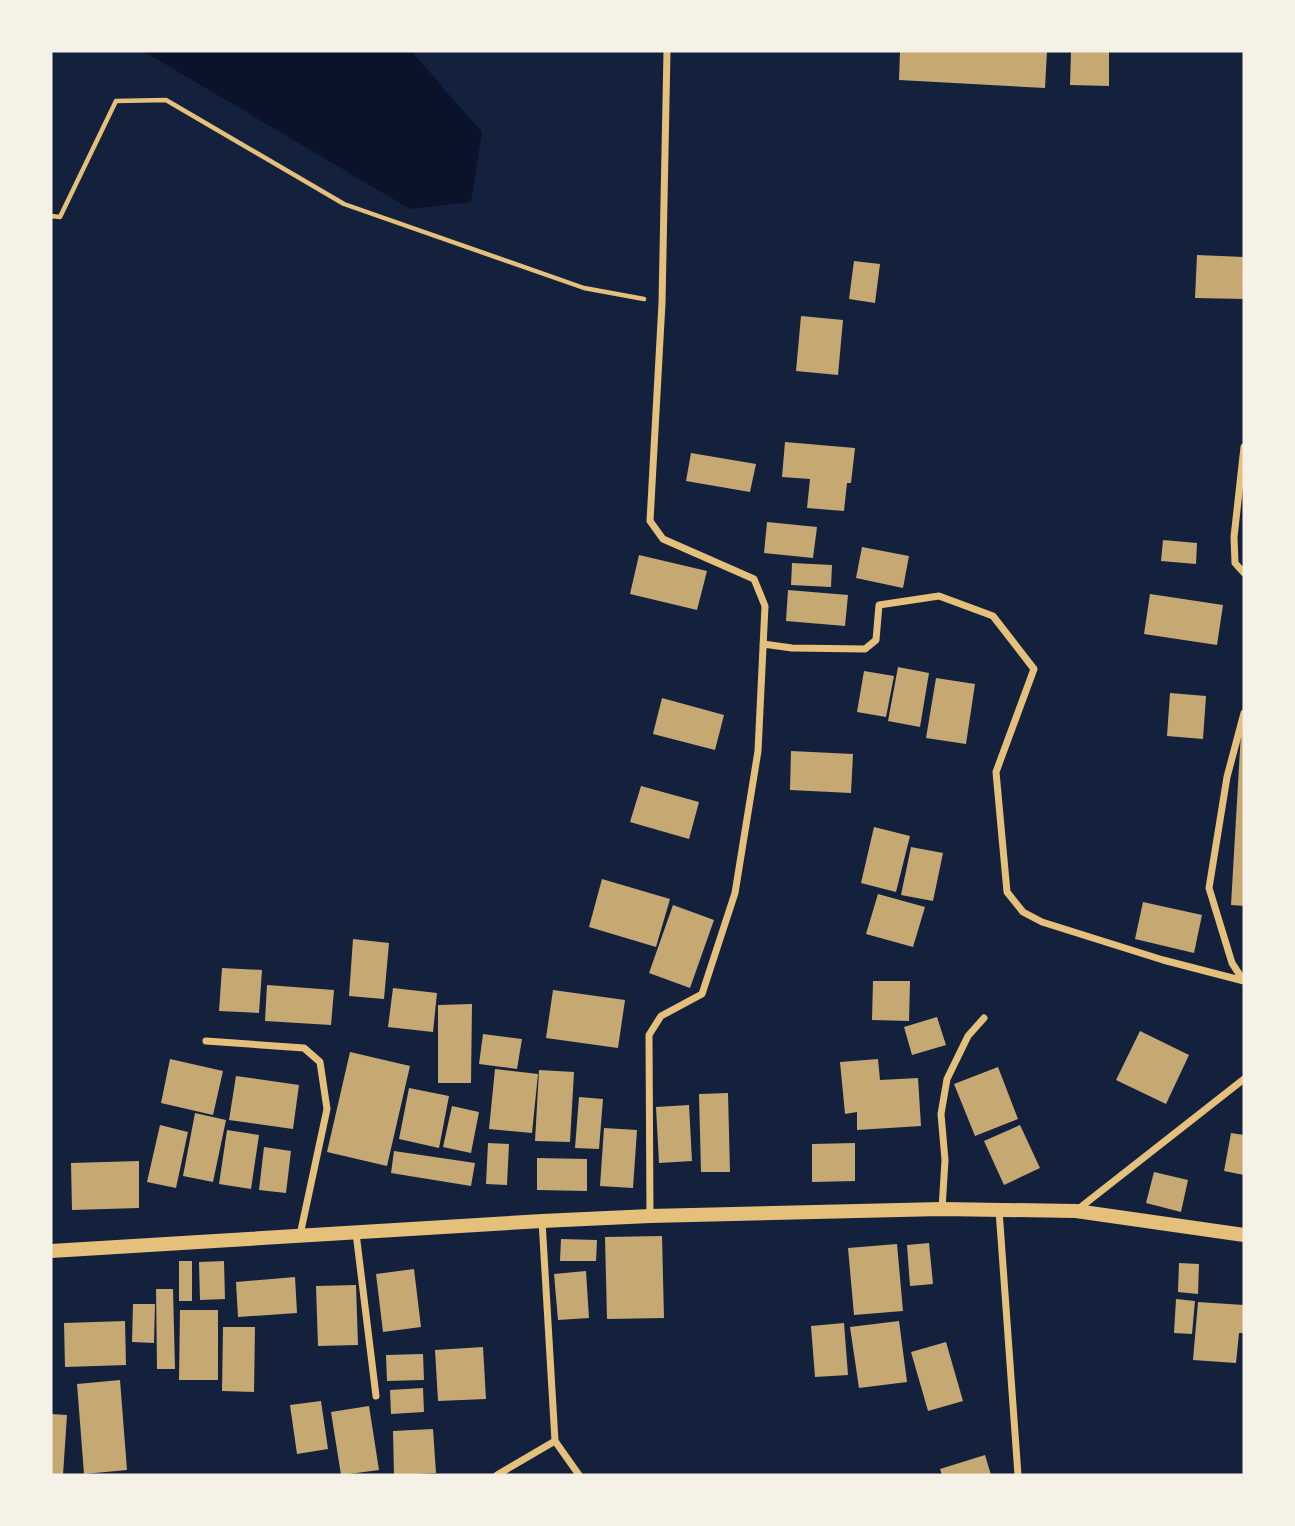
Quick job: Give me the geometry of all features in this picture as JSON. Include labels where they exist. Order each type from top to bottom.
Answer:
[{"type":"main road","points":[[51,1251],[541,1221],[942,1209],[1076,1211],[1244,1235]]},
{"type":"street","points":[[650,1216],[649,1035],[661,1016],[702,994],[735,893],[758,751],[765,606],[754,579],[663,539],[650,521],[662,303],[667,51]]},
{"type":"street","points":[[1244,447],[1234,537],[1236,563],[1244,573]]},
{"type":"street","points":[[763,644],[792,648],[865,649],[876,639],[879,605],[939,596],[993,616],[1034,669],[996,772],[1007,892],[1023,912],[1042,922],[1163,960],[1244,981]]},
{"type":"street","points":[[1244,713],[1227,777],[1209,888],[1232,963],[1244,981]]},
{"type":"street","points":[[942,1209],[945,1160],[941,1114],[947,1079],[968,1036],[984,1018]]},
{"type":"street","points":[[206,1041],[304,1048],[320,1062],[327,1109],[300,1236]]},
{"type":"street","points":[[1076,1211],[1244,1079]]},
{"type":"street","points":[[999,1210],[1018,1475]]},
{"type":"street","points":[[541,1221],[555,1441],[579,1475]]},
{"type":"street","points":[[356,1233],[376,1396]]},
{"type":"street","points":[[497,1475],[555,1441]]},
{"type":"path","points":[[51,216],[60,217],[116,101],[166,100],[344,204],[584,288],[662,303]]},
{"type":"water","points":[[143,51],[411,51],[482,132],[471,202],[410,209]]},
{"type":"building","points":[[900,51],[1047,51],[1045,88],[899,80]]},
{"type":"building","points":[[1071,51],[1109,51],[1109,86],[1070,85]]},
{"type":"building","points":[[1197,255],[1244,257],[1244,299],[1195,298]]},
{"type":"building","points":[[854,261],[880,264],[875,303],[849,299]]},
{"type":"building","points":[[801,316],[843,320],[838,375],[796,371]]},
{"type":"building","points":[[785,442],[855,448],[844,511],[807,508],[810,479],[782,477]]},
{"type":"building","points":[[691,453],[756,464],[750,492],[686,481]]},
{"type":"building","points":[[767,522],[817,527],[813,558],[764,553]]},
{"type":"building","points":[[1163,540],[1197,543],[1196,564],[1161,561]]},
{"type":"building","points":[[862,547],[909,556],[903,588],[856,578]]},
{"type":"building","points":[[639,555],[707,571],[697,610],[630,594]]},
{"type":"building","points":[[792,563],[832,565],[831,587],[791,585]]},
{"type":"building","points":[[788,590],[848,595],[845,626],[786,621]]},
{"type":"building","points":[[1150,594],[1223,605],[1217,645],[1144,634]]},
{"type":"building","points":[[898,667],[929,673],[920,727],[888,721]]},
{"type":"building","points":[[864,671],[894,676],[886,717],[857,712]]},
{"type":"building","points":[[936,678],[975,684],[966,744],[926,738]]},
{"type":"building","points":[[1170,693],[1206,696],[1203,739],[1167,736]]},
{"type":"building","points":[[662,698],[724,715],[715,750],[653,734]]},
{"type":"building","points":[[1241,732],[1244,732],[1244,906],[1231,905]]},
{"type":"building","points":[[791,751],[853,754],[851,793],[790,790]]},
{"type":"building","points":[[641,786],[699,802],[689,839],[630,822]]},
{"type":"building","points":[[874,827],[910,836],[896,892],[861,883]]},
{"type":"building","points":[[911,847],[943,853],[933,901],[901,895]]},
{"type":"building","points":[[602,879],[670,899],[656,947],[589,927]]},
{"type":"building","points":[[878,894],[925,907],[913,947],[866,934]]},
{"type":"building","points":[[1143,902],[1202,915],[1194,953],[1135,939]]},
{"type":"building","points":[[673,905],[714,920],[690,988],[649,973]]},
{"type":"building","points":[[353,939],[389,943],[384,999],[349,996]]},
{"type":"building","points":[[222,968],[262,970],[259,1013],[219,1011]]},
{"type":"building","points":[[873,981],[910,981],[909,1021],[872,1020]]},
{"type":"building","points":[[267,985],[334,990],[331,1025],[265,1021]]},
{"type":"building","points":[[393,988],[437,993],[433,1032],[388,1027]]},
{"type":"building","points":[[553,990],[625,1000],[618,1048],[546,1038]]},
{"type":"building","points":[[472,1004],[471,1083],[438,1083],[438,1005]]},
{"type":"building","points":[[937,1017],[946,1045],[912,1055],[904,1027]]},
{"type":"building","points":[[1140,1031],[1189,1055],[1166,1104],[1116,1080]]},
{"type":"building","points":[[483,1034],[522,1039],[517,1069],[479,1064]]},
{"type":"building","points":[[350,1052],[410,1066],[387,1166],[327,1152]]},
{"type":"building","points":[[170,1059],[223,1071],[213,1115],[161,1103]]},
{"type":"building","points":[[878,1059],[880,1080],[918,1078],[921,1126],[857,1130],[857,1112],[845,1114],[840,1062]]},
{"type":"building","points":[[998,1067],[1018,1119],[975,1136],[954,1084]]},
{"type":"building","points":[[495,1069],[538,1074],[532,1133],[489,1129]]},
{"type":"building","points":[[539,1070],[574,1072],[570,1142],[535,1141]]},
{"type":"building","points":[[236,1076],[299,1085],[293,1129],[229,1120]]},
{"type":"building","points":[[409,1088],[449,1096],[439,1148],[399,1139]]},
{"type":"building","points":[[728,1093],[730,1172],[701,1172],[699,1094]]},
{"type":"building","points":[[579,1097],[603,1099],[599,1149],[575,1148]]},
{"type":"building","points":[[689,1105],[692,1161],[659,1163],[656,1107]]},
{"type":"building","points":[[452,1106],[479,1112],[471,1153],[443,1147]]},
{"type":"building","points":[[195,1113],[226,1120],[213,1182],[183,1176]]},
{"type":"building","points":[[160,1125],[188,1132],[176,1188],[147,1182]]},
{"type":"building","points":[[1020,1125],[1040,1168],[1004,1185],[984,1141]]},
{"type":"building","points":[[604,1128],[637,1130],[633,1188],[600,1186]]},
{"type":"building","points":[[227,1130],[259,1135],[251,1189],[219,1184]]},
{"type":"building","points":[[1231,1133],[1244,1135],[1244,1175],[1224,1171]]},
{"type":"building","points":[[488,1143],[509,1144],[507,1185],[486,1184]]},
{"type":"building","points":[[855,1143],[855,1181],[812,1182],[812,1144]]},
{"type":"building","points":[[264,1147],[291,1151],[286,1193],[259,1190]]},
{"type":"building","points":[[394,1151],[475,1163],[471,1186],[391,1173]]},
{"type":"building","points":[[537,1158],[587,1159],[587,1191],[537,1190]]},
{"type":"building","points":[[139,1161],[139,1208],[72,1210],[71,1163]]},
{"type":"building","points":[[1154,1172],[1188,1180],[1181,1212],[1146,1203]]},
{"type":"building","points":[[662,1236],[664,1318],[607,1319],[605,1237]]},
{"type":"building","points":[[561,1239],[597,1240],[596,1261],[560,1261]]},
{"type":"building","points":[[929,1243],[933,1284],[910,1286],[907,1245]]},
{"type":"building","points":[[897,1244],[903,1311],[854,1315],[848,1248]]},
{"type":"building","points":[[179,1261],[192,1261],[192,1301],[179,1301]]},
{"type":"building","points":[[224,1261],[225,1299],[200,1300],[199,1262]]},
{"type":"building","points":[[1179,1263],[1199,1264],[1198,1294],[1178,1292]]},
{"type":"building","points":[[414,1269],[421,1327],[383,1332],[376,1274]]},
{"type":"building","points":[[586,1271],[589,1318],[558,1320],[554,1274]]},
{"type":"building","points":[[295,1277],[297,1313],[238,1317],[236,1282]]},
{"type":"building","points":[[356,1285],[358,1345],[318,1346],[316,1286]]},
{"type":"building","points":[[156,1289],[173,1289],[175,1369],[157,1369]]},
{"type":"building","points":[[1176,1299],[1195,1301],[1192,1334],[1174,1333]]},
{"type":"building","points":[[1198,1302],[1244,1305],[1244,1333],[1239,1333],[1236,1363],[1193,1360]]},
{"type":"building","points":[[133,1304],[155,1304],[154,1343],[132,1342]]},
{"type":"building","points":[[180,1310],[218,1310],[218,1380],[179,1380]]},
{"type":"building","points":[[125,1321],[126,1365],[65,1367],[64,1323]]},
{"type":"building","points":[[899,1321],[907,1382],[859,1388],[850,1327]]},
{"type":"building","points":[[844,1323],[848,1375],[815,1377],[811,1326]]},
{"type":"building","points":[[223,1327],[255,1327],[254,1392],[222,1391]]},
{"type":"building","points":[[946,1342],[963,1401],[928,1411],[911,1352]]},
{"type":"building","points":[[483,1347],[486,1399],[438,1401],[435,1350]]},
{"type":"building","points":[[423,1354],[424,1380],[387,1381],[386,1355]]},
{"type":"building","points":[[120,1380],[127,1470],[84,1474],[77,1384]]},
{"type":"building","points":[[423,1388],[424,1412],[391,1414],[390,1390]]},
{"type":"building","points":[[321,1401],[328,1449],[297,1454],[290,1405]]},
{"type":"building","points":[[369,1406],[379,1470],[341,1475],[331,1412]]},
{"type":"building","points":[[51,1414],[67,1415],[63,1475],[51,1475]]},
{"type":"building","points":[[433,1429],[436,1473],[394,1475],[393,1431]]},
{"type":"building","points":[[985,1455],[991,1475],[942,1475],[940,1469]]}]
